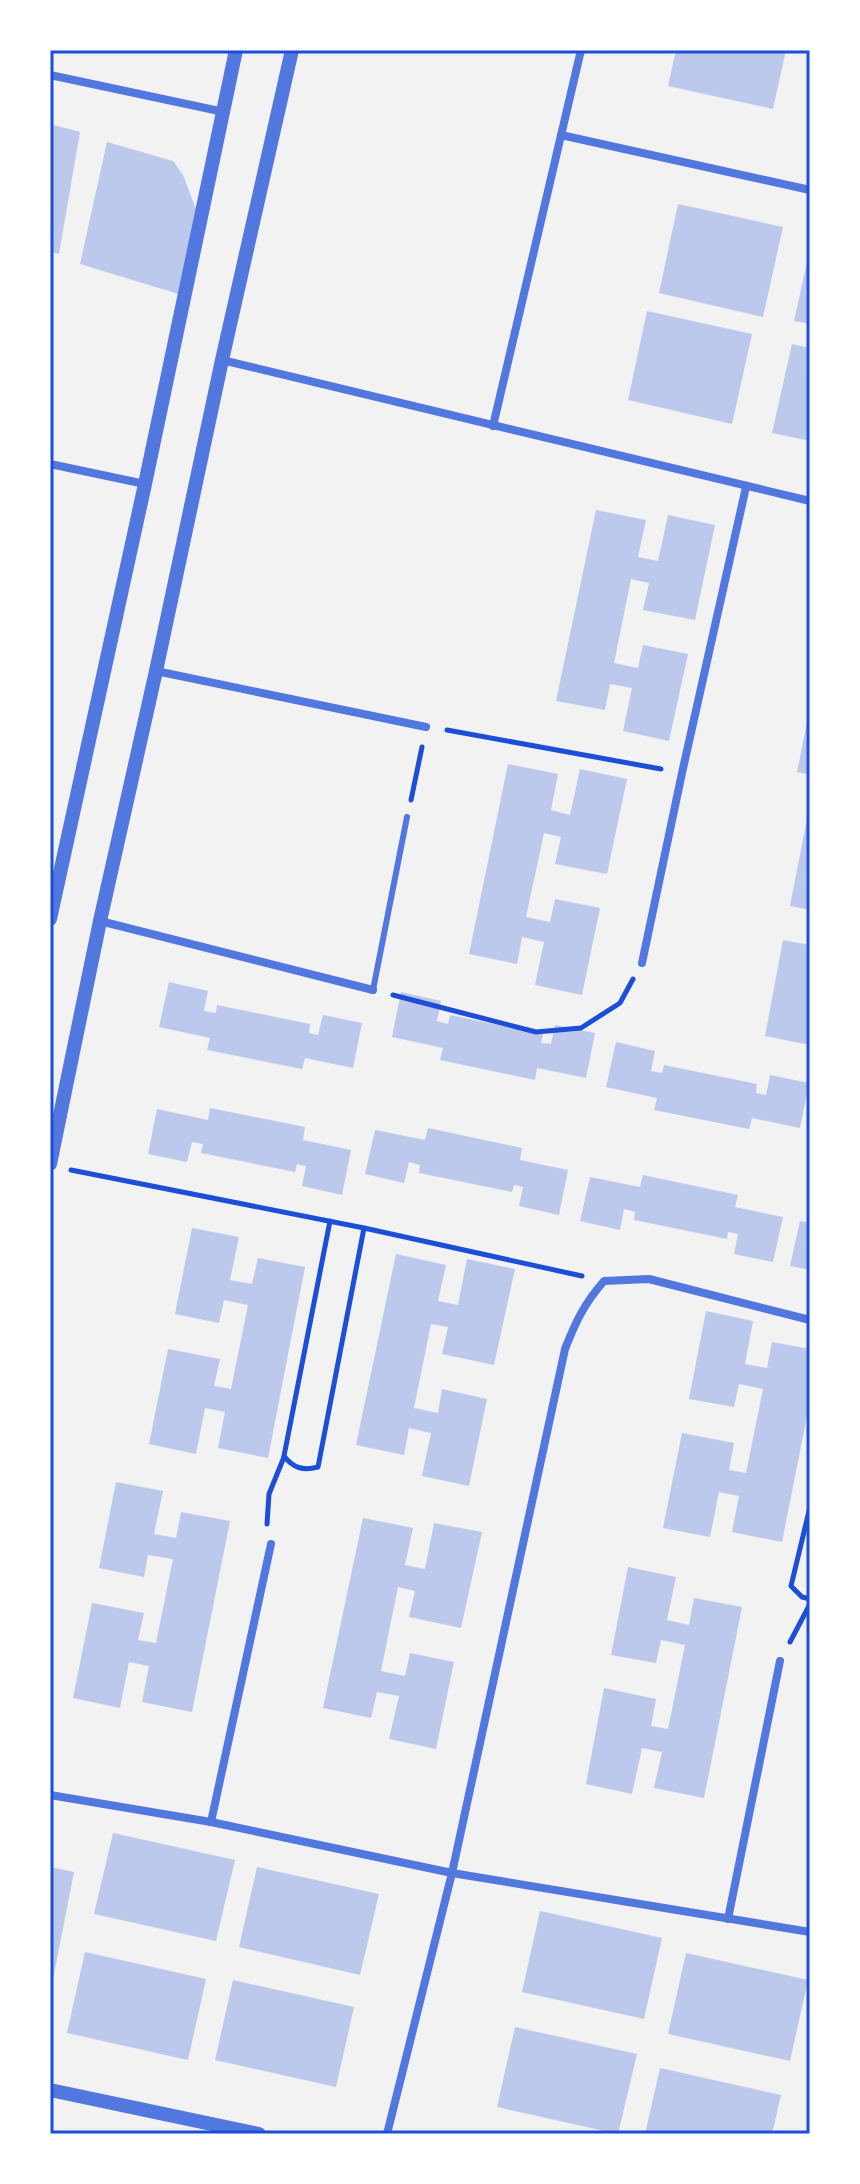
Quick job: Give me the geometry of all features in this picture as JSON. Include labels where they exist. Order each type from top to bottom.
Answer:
[{"type":"street","points":[[50,919],[236,50]]},
{"type":"street","points":[[50,1164],[100,921],[292,50]]},
{"type":"street","points":[[493,426],[581,50]]},
{"type":"street","points":[[50,75],[224,112]]},
{"type":"street","points":[[561,135],[810,190]]},
{"type":"street","points":[[222,360],[810,501]]},
{"type":"street","points":[[50,464],[145,484]]},
{"type":"street","points":[[642,963],[746,487]]},
{"type":"street","points":[[156,671],[426,727]]},
{"type":"street","points":[[100,921],[373,990]]},
{"type":"street","points":[[387,2134],[452,1873],[565,1349],[576,1319],[604,1281],[649,1279],[810,1320]]},
{"type":"street","points":[[211,1822],[271,1544]]},
{"type":"street","points":[[728,1919],[780,1661]]},
{"type":"street","points":[[50,1795],[211,1822],[452,1873],[810,1932]]},
{"type":"street","points":[[50,2090],[259,2134]]},
{"type":"lane","points":[[373,990],[407,817]]},
{"type":"path","points":[[407,817],[426,727],[682,773]]},
{"type":"path","points":[[373,990],[536,1032],[581,1028],[620,1003],[642,963]]},
{"type":"path","points":[[66,1169],[364,1228],[604,1281]]},
{"type":"path","points":[[271,1544],[267,1520],[269,1494],[284,1456],[330,1221]]},
{"type":"path","points":[[284,1456],[289,1463],[302,1470],[318,1467],[364,1228]]},
{"type":"path","points":[[780,1661],[810,1601],[791,1586],[810,1507]]},
{"type":"building","points":[[676,50],[786,50],[773,109],[668,86]]},
{"type":"building","points":[[50,124],[80,132],[59,254],[50,252]]},
{"type":"building","points":[[107,142],[173,161],[183,175],[201,222],[185,296],[80,264]]},
{"type":"building","points":[[678,204],[783,227],[763,317],[659,293]]},
{"type":"building","points":[[810,254],[810,324],[794,321]]},
{"type":"building","points":[[647,311],[752,334],[732,424],[628,400]]},
{"type":"building","points":[[792,344],[810,348],[810,441],[772,433]]},
{"type":"building","points":[[596,510],[646,520],[638,557],[658,561],[668,515],[715,525],[695,620],[643,610],[649,583],[631,579],[614,663],[638,668],[643,645],[688,654],[669,741],[623,731],[632,688],[610,684],[605,710],[556,701]]},
{"type":"building","points":[[810,712],[810,775],[797,772]]},
{"type":"building","points":[[508,764],[558,774],[551,810],[570,815],[580,769],[627,779],[607,874],[555,864],[561,837],[544,833],[526,917],[550,922],[555,899],[600,908],[582,995],[535,985],[544,942],[522,937],[517,964],[469,954]]},
{"type":"building","points":[[807,819],[810,820],[810,910],[790,906]]},
{"type":"building","points":[[783,940],[810,945],[810,1045],[765,1036]]},
{"type":"building","points":[[169,982],[208,991],[204,1011],[216,1013],[217,1005],[310,1024],[309,1033],[318,1035],[323,1015],[362,1023],[353,1068],[305,1058],[302,1069],[207,1050],[210,1038],[159,1027]]},
{"type":"building","points":[[401,992],[441,1001],[437,1021],[448,1024],[450,1015],[543,1034],[541,1043],[551,1044],[555,1025],[595,1033],[586,1078],[537,1068],[535,1080],[440,1060],[443,1048],[392,1037]]},
{"type":"building","points":[[616,1042],[655,1051],[651,1071],[662,1073],[664,1065],[757,1084],[756,1093],[766,1095],[770,1075],[809,1083],[800,1128],[752,1118],[749,1129],[654,1110],[657,1098],[606,1087]]},
{"type":"building","points":[[210,1108],[305,1127],[303,1140],[351,1150],[342,1195],[302,1186],[306,1166],[297,1164],[295,1172],[201,1153],[203,1144],[192,1142],[187,1162],[148,1154],[157,1109],[208,1120]]},
{"type":"building","points":[[428,1128],[522,1148],[520,1160],[568,1170],[559,1215],[519,1206],[523,1187],[514,1185],[512,1192],[419,1173],[420,1165],[409,1162],[404,1183],[365,1174],[375,1130],[425,1140]]},
{"type":"building","points":[[643,1175],[738,1195],[735,1207],[783,1217],[773,1262],[734,1254],[738,1234],[728,1232],[727,1239],[634,1220],[635,1212],[624,1209],[620,1230],[580,1221],[590,1177],[640,1187]]},
{"type":"building","points":[[800,1221],[810,1223],[810,1270],[790,1266]]},
{"type":"building","points":[[192,1228],[239,1237],[230,1280],[252,1284],[258,1258],[305,1267],[268,1458],[218,1448],[225,1412],[205,1408],[196,1454],[149,1444],[168,1349],[220,1359],[214,1386],[231,1389],[248,1305],[224,1300],[219,1323],[175,1314]]},
{"type":"building","points":[[396,1254],[446,1265],[438,1301],[458,1305],[467,1259],[515,1269],[494,1365],[442,1354],[448,1327],[431,1324],[414,1408],[438,1413],[442,1389],[487,1399],[469,1486],[422,1476],[431,1433],[409,1428],[404,1455],[356,1445]]},
{"type":"building","points":[[706,1311],[753,1321],[745,1364],[767,1368],[772,1342],[810,1349],[810,1401],[782,1542],[732,1532],[739,1496],[719,1492],[710,1537],[663,1528],[682,1433],[734,1443],[729,1470],[746,1473],[763,1389],[739,1384],[734,1407],[689,1399]]},
{"type":"building","points":[[116,1482],[163,1491],[154,1534],[176,1538],[181,1512],[230,1521],[192,1712],[142,1702],[149,1666],[129,1662],[120,1708],[73,1698],[92,1603],[144,1613],[138,1640],[156,1643],[173,1559],[148,1555],[144,1577],[99,1568]]},
{"type":"building","points":[[363,1518],[413,1528],[405,1565],[425,1569],[434,1523],[482,1532],[461,1628],[409,1617],[415,1591],[398,1587],[381,1671],[405,1676],[410,1653],[454,1662],[436,1749],[389,1739],[399,1696],[377,1692],[371,1718],[323,1708]]},
{"type":"building","points":[[628,1567],[676,1577],[667,1620],[689,1625],[694,1598],[742,1607],[704,1798],[654,1788],[662,1752],[642,1748],[632,1794],[586,1784],[604,1688],[656,1699],[651,1726],[668,1729],[685,1645],[661,1640],[656,1663],[611,1655]]},
{"type":"building","points":[[113,1833],[235,1860],[216,1941],[94,1914]]},
{"type":"building","points":[[50,1867],[74,1872],[51,1990],[50,1990]]},
{"type":"building","points":[[257,1867],[379,1894],[360,1975],[239,1947]]},
{"type":"building","points":[[540,1911],[662,1938],[644,2019],[522,1992]]},
{"type":"building","points":[[85,1952],[206,1979],[188,2060],[67,2033]]},
{"type":"building","points":[[686,1953],[808,1980],[790,2061],[668,2034]]},
{"type":"building","points":[[233,1980],[354,2007],[336,2087],[215,2060]]},
{"type":"building","points":[[515,2027],[637,2054],[618,2134],[497,2107]]},
{"type":"building","points":[[660,2068],[781,2095],[772,2134],[645,2134]]}]
